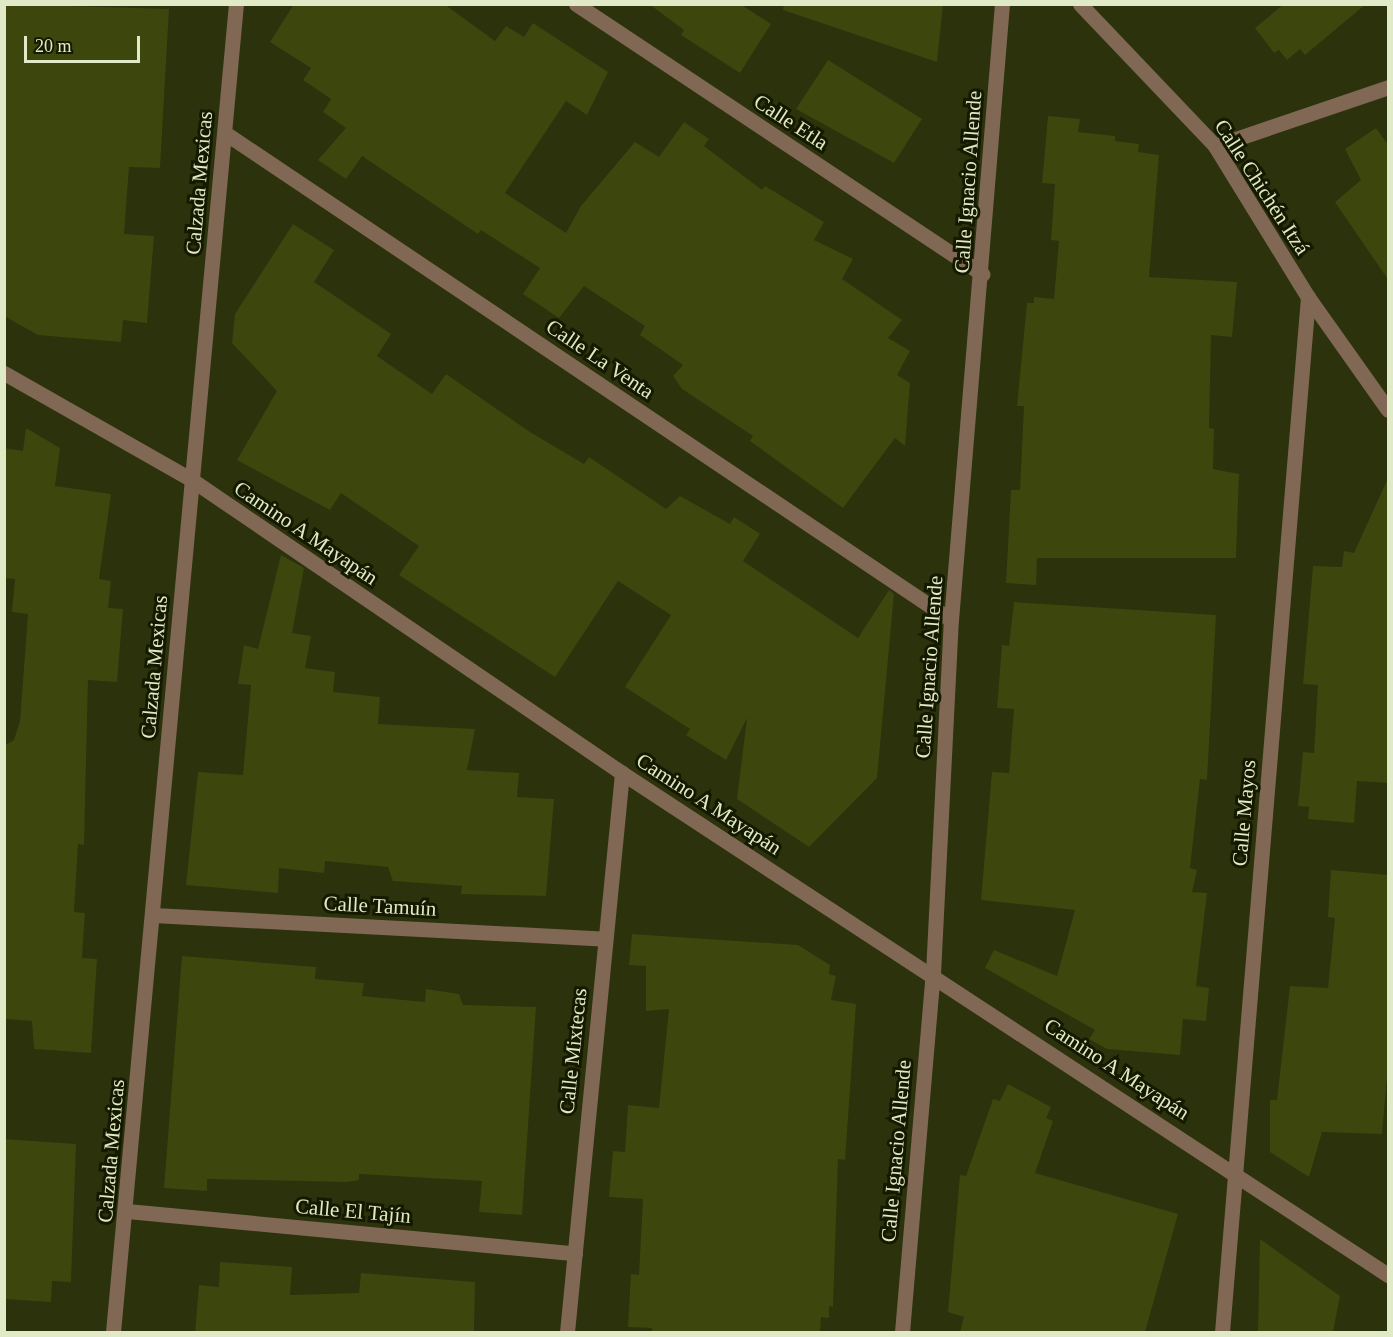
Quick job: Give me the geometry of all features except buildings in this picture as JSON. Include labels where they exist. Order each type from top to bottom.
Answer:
[{"type":"street","name":"Calzada Mexicas","points":[[113,1332],[127,1211],[236,4]]},
{"type":"street","name":"Calle Etla","points":[[576,4],[983,274]]},
{"type":"street","name":"Calle Ignacio Allende","points":[[902,1332],[933,973],[951,620],[983,274],[1002,4]]},
{"type":"street","name":"Calle Chichén Itzá","points":[[1080,4],[1215,146],[1308,297],[1389,410]]},
{"type":"street","points":[[1215,146],[1389,87]]},
{"type":"street","name":"Calle La Venta","points":[[225,133],[951,620]]},
{"type":"street","name":"Calle Mayos","points":[[1222,1332],[1308,297]]},
{"type":"street","name":"Camino A Mayapán","points":[[4,373],[192,480],[622,773],[933,973],[1389,1275]]},
{"type":"street","name":"Calle Mixtecas","points":[[567,1332],[622,773]]},
{"type":"street","name":"Calle Tamuín","points":[[153,915],[605,939]]},
{"type":"street","name":"Calle El Tajín","points":[[127,1211],[575,1253]]}]
